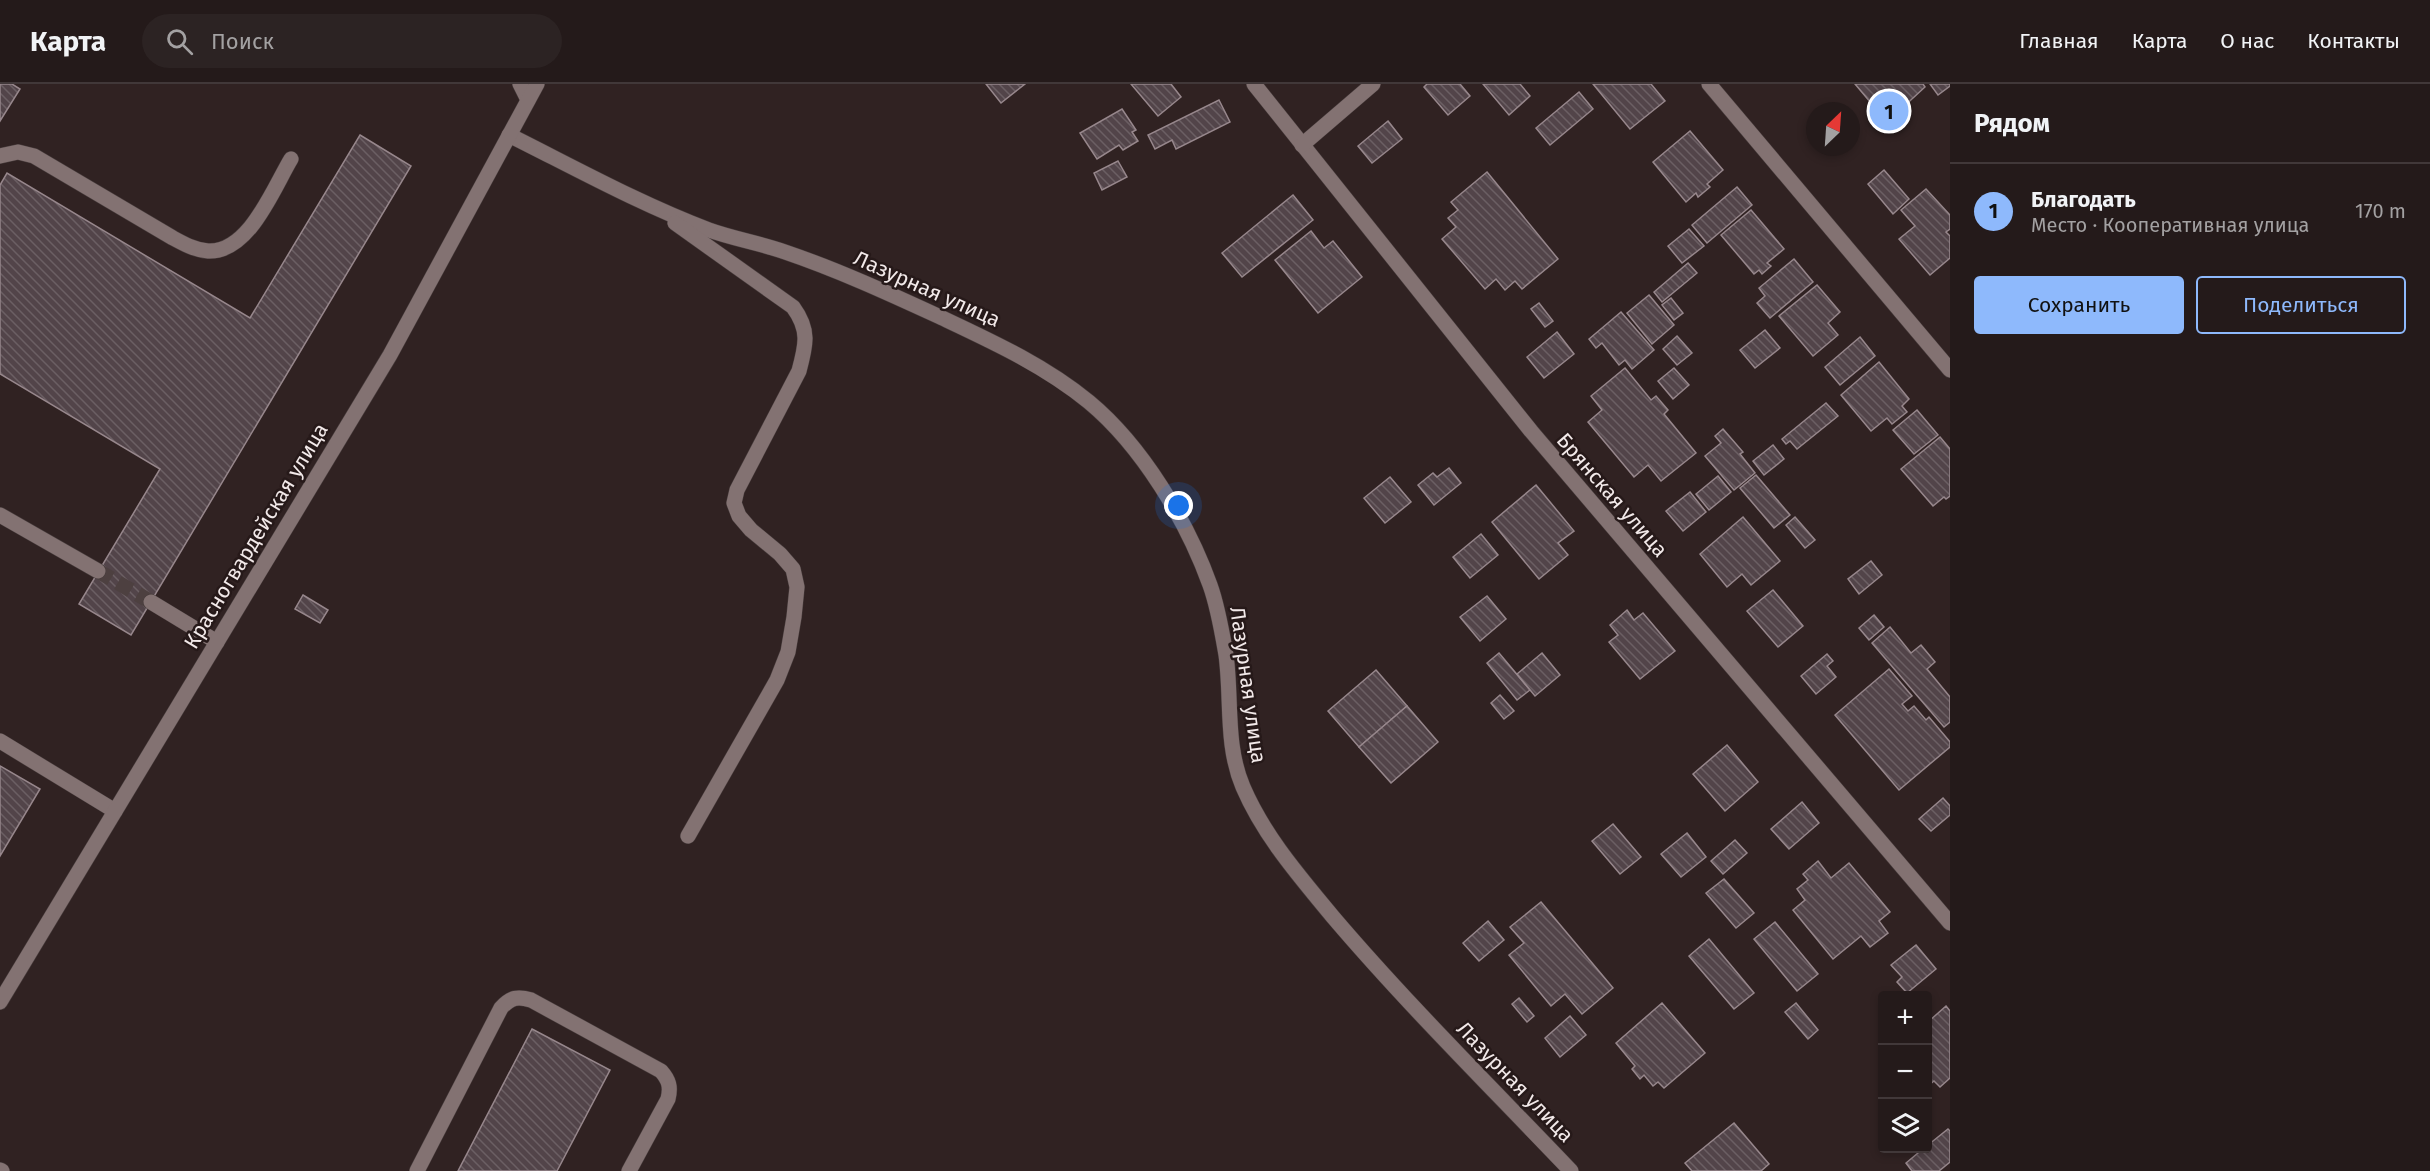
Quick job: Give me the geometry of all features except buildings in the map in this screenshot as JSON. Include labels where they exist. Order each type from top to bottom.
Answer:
[{"type":"street","points":[[520,84],[528,100]]},
{"type":"street","name":"Красногвардейская улица","points":[[0,1002],[390,355],[537,84]]},
{"type":"street","name":"Брянская улица","points":[[1254,84],[1531,431],[1950,923]]},
{"type":"street","points":[[1302,145],[1373,84]]},
{"type":"street","points":[[1708,84],[1950,370]]},
{"type":"street","name":"Лазурная улица","points":[[509,135],[651,206],[716,232],[806,259],[895,296],[992,341],[1048,372],[1091,404],[1126,440],[1155,479],[1198,555],[1212,588],[1226,658],[1232,749],[1243,786],[1266,830],[1298,874],[1366,956],[1571,1171]]},
{"type":"street","points":[[0,156],[18,152],[34,156],[173,238],[192,248],[208,251],[226,248],[241,239],[252,225],[291,159]]},
{"type":"street","points":[[651,206],[793,307],[802,319],[806,333],[805,351],[799,371],[737,490],[734,503],[739,516],[751,530],[780,554],[793,570],[797,586],[788,652],[777,680],[688,836]]},
{"type":"street","points":[[0,515],[98,571]]},
{"type":"street","points":[[151,602],[217,642]]},
{"type":"street","points":[[0,741],[115,811]]},
{"type":"street","points":[[417,1171],[501,1008],[508,1000],[520,997],[531,1000],[661,1071],[668,1078],[670,1088],[668,1099],[629,1171]]},
{"type":"tunnel","points":[[98,571],[151,602]]},
{"type":"place","name":"Благодать","points":[[1889,111]]}]
